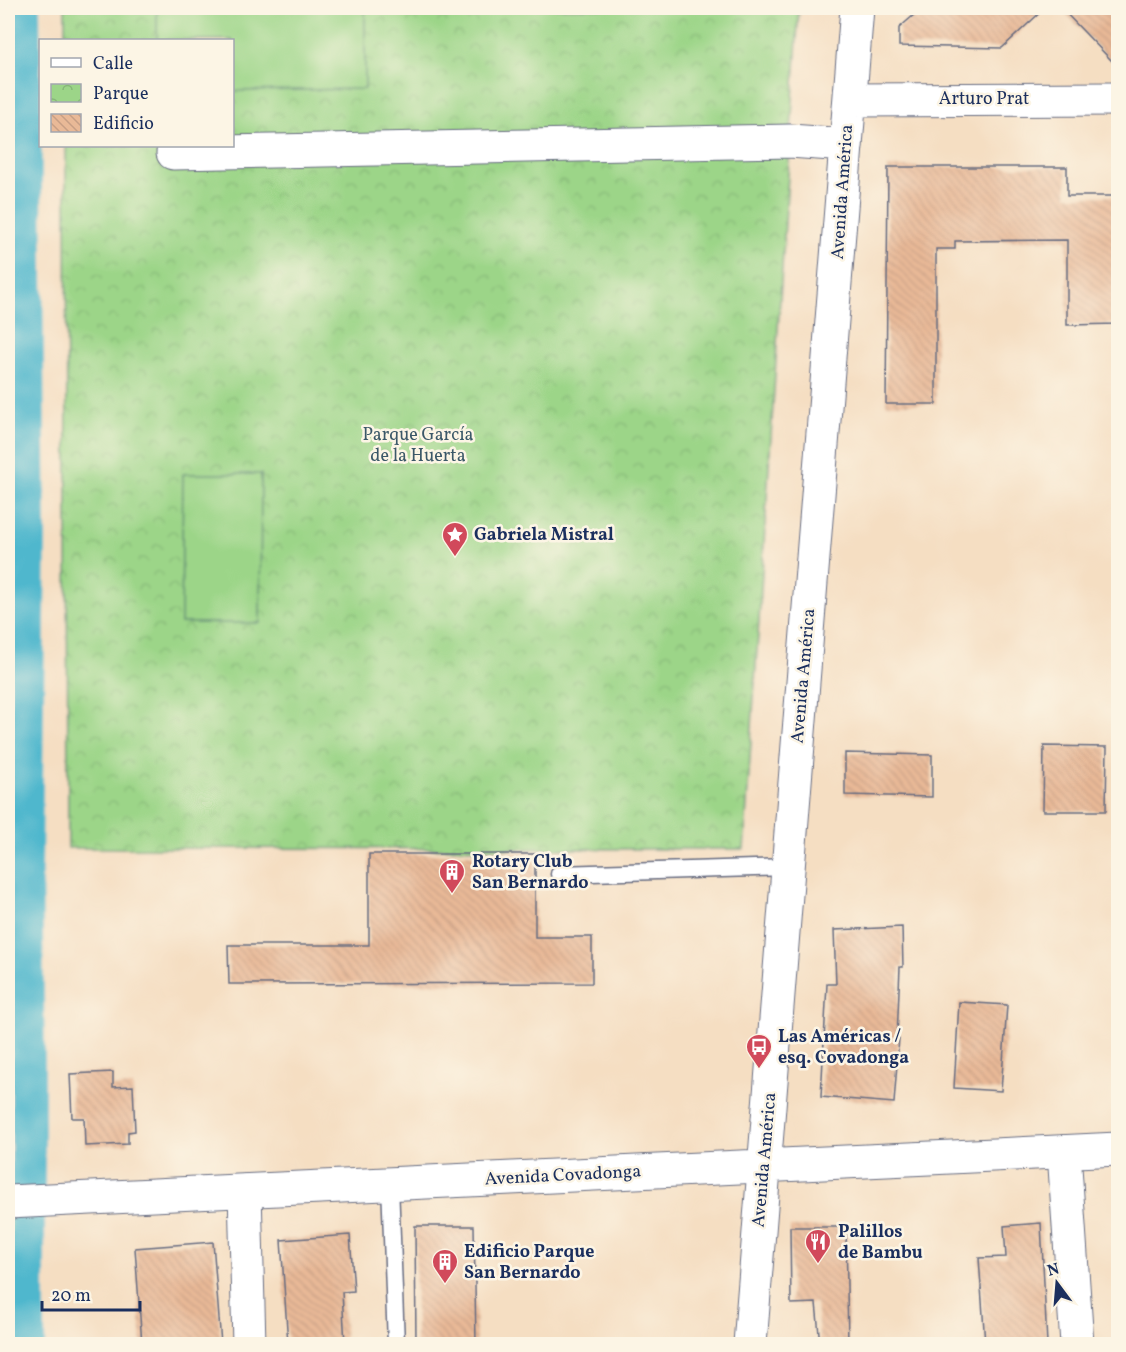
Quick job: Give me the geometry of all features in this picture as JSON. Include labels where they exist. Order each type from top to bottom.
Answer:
[{"type":"street","name":"Avenida América","points":[[750,1344],[857,8]]},
{"type":"street","name":"Arturo Prat","points":[[850,100],[1119,99]]},
{"type":"street","points":[[173,153],[790,141],[846,145]]},
{"type":"street","name":"Avenida Covadonga","points":[[8,1202],[1119,1149]]},
{"type":"street","points":[[1064,1152],[1077,1344]]},
{"type":"street","points":[[245,1191],[249,1344]]},
{"type":"lane","points":[[559,874],[789,867]]},
{"type":"lane","points":[[390,1184],[396,1344]]},
{"type":"green space","name":"Parque García de la Huerta","points":[[65,8],[799,8],[744,849],[68,848],[66,147],[234,147],[234,39],[65,39]]},
{"type":"green space","points":[[157,8],[365,8],[365,89],[234,91],[234,39],[157,39]]},
{"type":"green space","points":[[183,474],[261,474],[260,623],[181,623]]},
{"type":"green space","points":[[8,1219],[13,1220],[16,1344],[8,1344]]},
{"type":"building","points":[[922,8],[1045,8],[1002,48],[899,46],[899,28]]},
{"type":"building","points":[[1061,8],[1112,8],[1113,62]]},
{"type":"building","points":[[888,167],[1067,167],[1067,196],[1119,196],[1119,324],[1067,325],[1067,240],[955,241],[955,249],[936,249],[936,404],[886,404]]},
{"type":"building","points":[[1044,746],[1107,747],[1106,811],[1043,811]]},
{"type":"building","points":[[845,753],[932,755],[932,797],[845,795]]},
{"type":"building","name":"Rotary Club San Bernardo","points":[[369,854],[535,854],[535,937],[592,937],[592,983],[229,984],[228,945],[369,945]]},
{"type":"building","points":[[902,927],[903,967],[900,967],[897,1038],[899,1038],[894,1103],[821,1097],[827,984],[836,984],[834,930]]},
{"type":"building","points":[[959,1002],[1007,1005],[1001,1091],[954,1088]]},
{"type":"building","points":[[113,1072],[113,1087],[133,1086],[135,1131],[128,1132],[128,1144],[85,1146],[84,1118],[72,1118],[70,1074]]},
{"type":"building","points":[[1041,1223],[1047,1344],[985,1344],[979,1258],[1006,1257],[1004,1226]]},
{"type":"building","name":"Edificio Parque San Bernardo","points":[[415,1226],[474,1226],[476,1344],[416,1344]]},
{"type":"building","name":"Palillos de Bambu","points":[[790,1227],[846,1227],[848,1344],[820,1344],[816,1303],[791,1304]]},
{"type":"building","points":[[350,1235],[354,1291],[342,1292],[345,1344],[288,1344],[281,1240]]},
{"type":"building","points":[[213,1242],[221,1344],[142,1344],[135,1248]]},
{"type":"waterway","points":[[23,8],[29,532],[25,868],[28,1344]]},
{"type":"place","name":"Gabriela Mistral","points":[[455,558]]},
{"type":"place","name":"Rotary Club San Bernardo","points":[[452,895]]},
{"type":"place","name":"Las Américas / esq. Covadonga","points":[[759,1070]]},
{"type":"place","name":"Palillos de Bambu","points":[[818,1265]]},
{"type":"place","name":"Edificio Parque San Bernardo","points":[[445,1285]]}]
